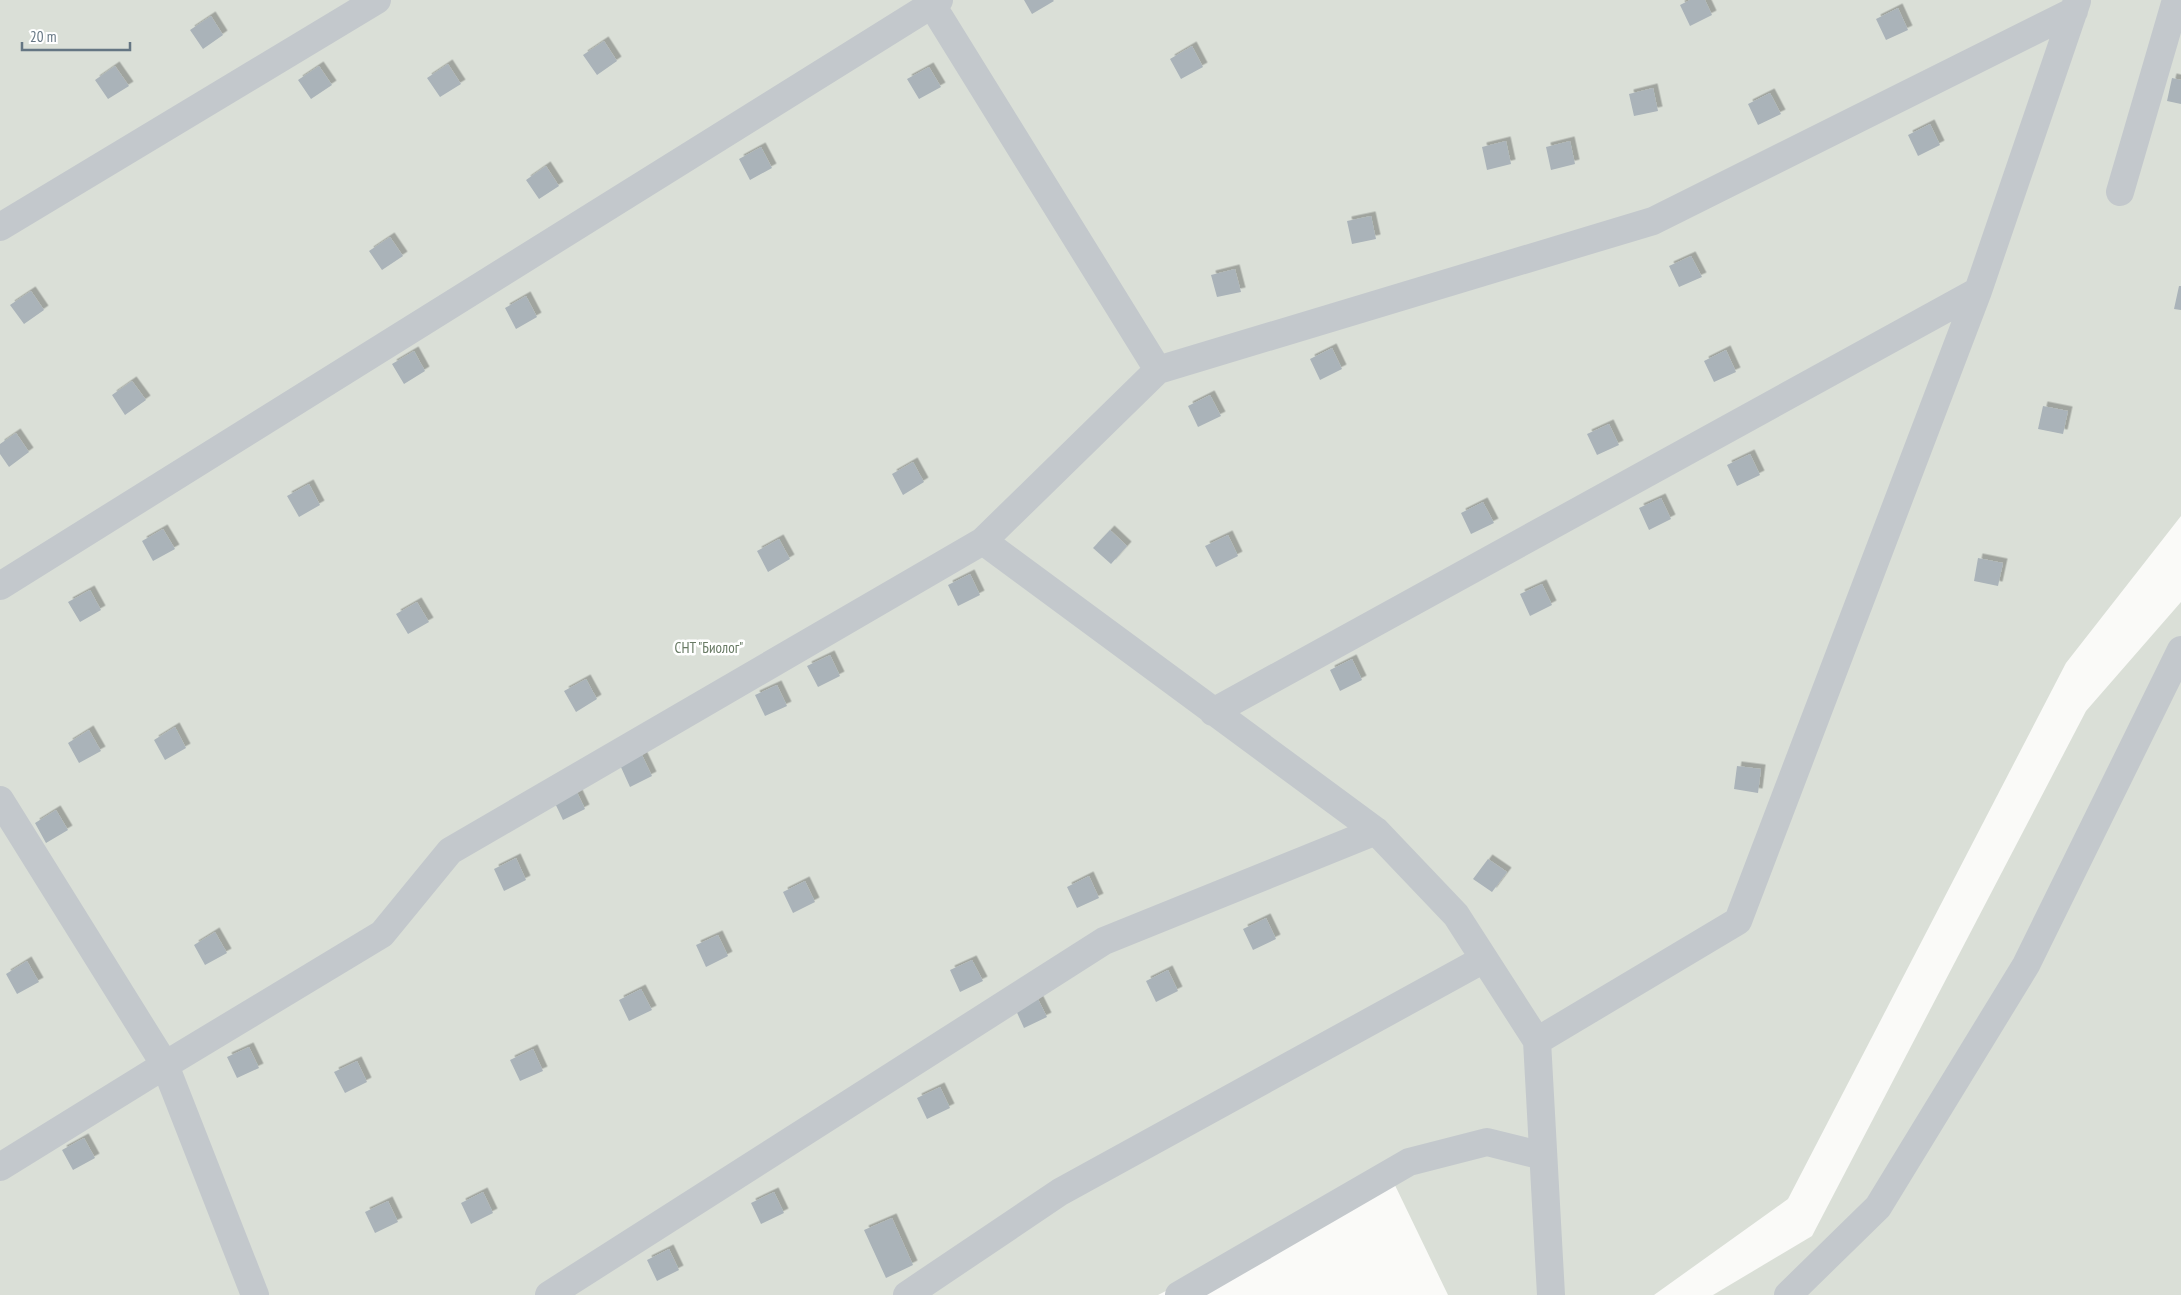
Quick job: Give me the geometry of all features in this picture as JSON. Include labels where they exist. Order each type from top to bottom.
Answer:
[{"type":"lane","points":[[0,227],[377,0]]},
{"type":"lane","points":[[2120,192],[2176,0]]},
{"type":"lane","points":[[0,586],[936,2],[1158,370]]},
{"type":"lane","points":[[0,1167],[382,934],[450,850],[983,541],[1158,370],[1653,221],[2076,6]]},
{"type":"lane","points":[[1537,1042],[1738,922],[1978,291],[2076,6]]},
{"type":"lane","points":[[1213,712],[1978,291]]},
{"type":"lane","points":[[983,541],[1376,831],[1456,915],[1537,1042],[1550,1295]]},
{"type":"lane","points":[[1788,1295],[1878,1207],[2026,965],[2181,650]]},
{"type":"lane","points":[[0,800],[165,1065],[255,1295]]},
{"type":"lane","points":[[549,1295],[1104,941],[1376,831]]},
{"type":"lane","points":[[908,1295],[1060,1192],[1484,959]]},
{"type":"lane","points":[[1179,1295],[1409,1162],[1487,1142],[1543,1156]]},
{"type":"green space","name":"СНТ \"Биолог\"","points":[[0,0],[2181,0],[2181,516],[2066,663],[1788,1199],[1654,1295],[1448,1295],[1391,1177],[1158,1295],[0,1295]]},
{"type":"green space","points":[[2181,602],[2181,1295],[1713,1295],[1812,1236],[2086,711]]},
{"type":"building","points":[[1024,0],[1053,0],[1054,1],[1032,14]]},
{"type":"building","points":[[1690,0],[1705,0],[1712,15],[1690,26],[1680,5]]},
{"type":"building","points":[[1898,8],[1908,30],[1886,40],[1876,19]]},
{"type":"building","points":[[211,16],[223,35],[203,49],[190,30]]},
{"type":"building","points":[[604,41],[617,61],[597,75],[583,55]]},
{"type":"building","points":[[1192,46],[1203,67],[1181,79],[1170,59]]},
{"type":"building","points":[[448,64],[461,84],[440,97],[427,78]]},
{"type":"building","points":[[115,66],[129,86],[108,99],[95,80]]},
{"type":"building","points":[[319,66],[332,85],[311,99],[298,80]]},
{"type":"building","points":[[929,67],[941,87],[919,99],[907,79]]},
{"type":"building","points":[[2172,78],[2181,80],[2181,104],[2167,101]]},
{"type":"building","points":[[1653,88],[1658,111],[1634,116],[1629,94]]},
{"type":"building","points":[[1770,93],[1781,114],[1758,125],[1748,104]]},
{"type":"building","points":[[1930,124],[1940,145],[1918,156],[1908,135]]},
{"type":"building","points":[[1506,141],[1511,164],[1487,170],[1482,147]]},
{"type":"building","points":[[1570,141],[1575,164],[1551,170],[1546,147]]},
{"type":"building","points":[[761,147],[772,168],[750,180],[739,159]]},
{"type":"building","points":[[546,166],[559,186],[539,199],[526,180]]},
{"type":"building","points":[[1371,216],[1376,239],[1352,244],[1347,221]]},
{"type":"building","points":[[390,237],[403,256],[382,270],[369,251]]},
{"type":"building","points":[[1691,256],[1702,277],[1679,287],[1669,266]]},
{"type":"building","points":[[1235,269],[1241,292],[1217,297],[1211,275]]},
{"type":"building","points":[[2179,286],[2181,286],[2181,310],[2174,309]]},
{"type":"building","points":[[31,291],[44,310],[24,324],[10,305]]},
{"type":"building","points":[[526,296],[537,317],[516,329],[505,308]]},
{"type":"building","points":[[1332,348],[1342,369],[1320,380],[1310,359]]},
{"type":"building","points":[[1726,350],[1736,372],[1714,382],[1704,361]]},
{"type":"building","points":[[414,351],[425,371],[404,384],[392,364]]},
{"type":"building","points":[[132,381],[146,400],[125,415],[112,395]]},
{"type":"building","points":[[1210,395],[1221,416],[1198,427],[1188,406]]},
{"type":"building","points":[[2043,406],[2068,411],[2063,434],[2038,429]]},
{"type":"building","points":[[1609,424],[1619,445],[1597,455],[1587,434]]},
{"type":"building","points":[[16,433],[29,452],[9,467],[0,454],[0,444]]},
{"type":"building","points":[[1750,454],[1760,475],[1737,486],[1727,465]]},
{"type":"building","points":[[913,462],[924,482],[903,495],[892,474]]},
{"type":"building","points":[[309,484],[320,505],[299,517],[287,496]]},
{"type":"building","points":[[1661,498],[1671,519],[1649,530],[1639,508]]},
{"type":"building","points":[[1483,502],[1494,523],[1471,534],[1461,513]]},
{"type":"building","points":[[163,529],[175,549],[153,561],[142,541]]},
{"type":"building","points":[[1110,530],[1127,546],[1111,564],[1093,548]]},
{"type":"building","points":[[1228,535],[1238,556],[1216,567],[1205,546]]},
{"type":"building","points":[[779,539],[790,559],[768,572],[757,551]]},
{"type":"building","points":[[1978,558],[2003,563],[1998,586],[1974,581]]},
{"type":"building","points":[[970,574],[980,595],[958,606],[948,585]]},
{"type":"building","points":[[1542,584],[1552,605],[1530,616],[1520,594]]},
{"type":"building","points":[[90,590],[101,610],[80,622],[68,602]]},
{"type":"building","points":[[417,602],[429,622],[408,634],[396,614]]},
{"type":"building","points":[[830,655],[840,676],[818,687],[807,666]]},
{"type":"building","points":[[1352,659],[1362,680],[1340,691],[1330,670]]},
{"type":"building","points":[[586,679],[597,699],[576,712],[564,691]]},
{"type":"building","points":[[777,685],[787,706],[765,716],[755,695]]},
{"type":"building","points":[[175,727],[186,748],[165,760],[154,740]]},
{"type":"building","points":[[89,730],[101,751],[79,763],[68,743]]},
{"type":"building","points":[[642,755],[652,776],[630,787],[620,765]]},
{"type":"building","points":[[1737,766],[1761,769],[1758,793],[1734,789]]},
{"type":"building","points":[[575,788],[585,809],[563,820],[553,799]]},
{"type":"building","points":[[56,810],[68,830],[46,843],[35,823]]},
{"type":"building","points":[[516,858],[526,880],[504,891],[494,869]]},
{"type":"building","points":[[1488,859],[1507,872],[1492,892],[1473,879]]},
{"type":"building","points":[[1089,876],[1099,898],[1077,908],[1067,887]]},
{"type":"building","points":[[805,881],[815,902],[793,913],[783,892]]},
{"type":"building","points":[[1266,918],[1276,939],[1253,950],[1243,929]]},
{"type":"building","points":[[215,932],[227,953],[205,965],[194,945]]},
{"type":"building","points":[[718,935],[728,956],[706,967],[696,945]]},
{"type":"building","points":[[972,960],[983,981],[960,992],[950,970]]},
{"type":"building","points":[[27,961],[39,982],[17,994],[6,974]]},
{"type":"building","points":[[1168,970],[1178,991],[1156,1002],[1146,981]]},
{"type":"building","points":[[641,989],[652,1010],[629,1021],[619,1000]]},
{"type":"building","points":[[1036,995],[1047,1017],[1024,1028],[1014,1006]]},
{"type":"building","points":[[249,1047],[259,1068],[237,1078],[227,1057]]},
{"type":"building","points":[[533,1049],[543,1071],[520,1081],[510,1060]]},
{"type":"building","points":[[357,1061],[367,1082],[345,1093],[334,1072]]},
{"type":"building","points":[[940,1087],[950,1108],[927,1119],[917,1098]]},
{"type":"building","points":[[84,1138],[95,1158],[73,1170],[62,1150]]},
{"type":"building","points":[[483,1192],[493,1213],[471,1224],[461,1203]]},
{"type":"building","points":[[774,1192],[784,1213],[761,1224],[751,1203]]},
{"type":"building","points":[[388,1201],[398,1222],[375,1233],[365,1212]]},
{"type":"building","points":[[892,1218],[913,1265],[886,1278],[864,1230]]},
{"type":"building","points":[[669,1249],[679,1270],[657,1281],[647,1260]]}]
